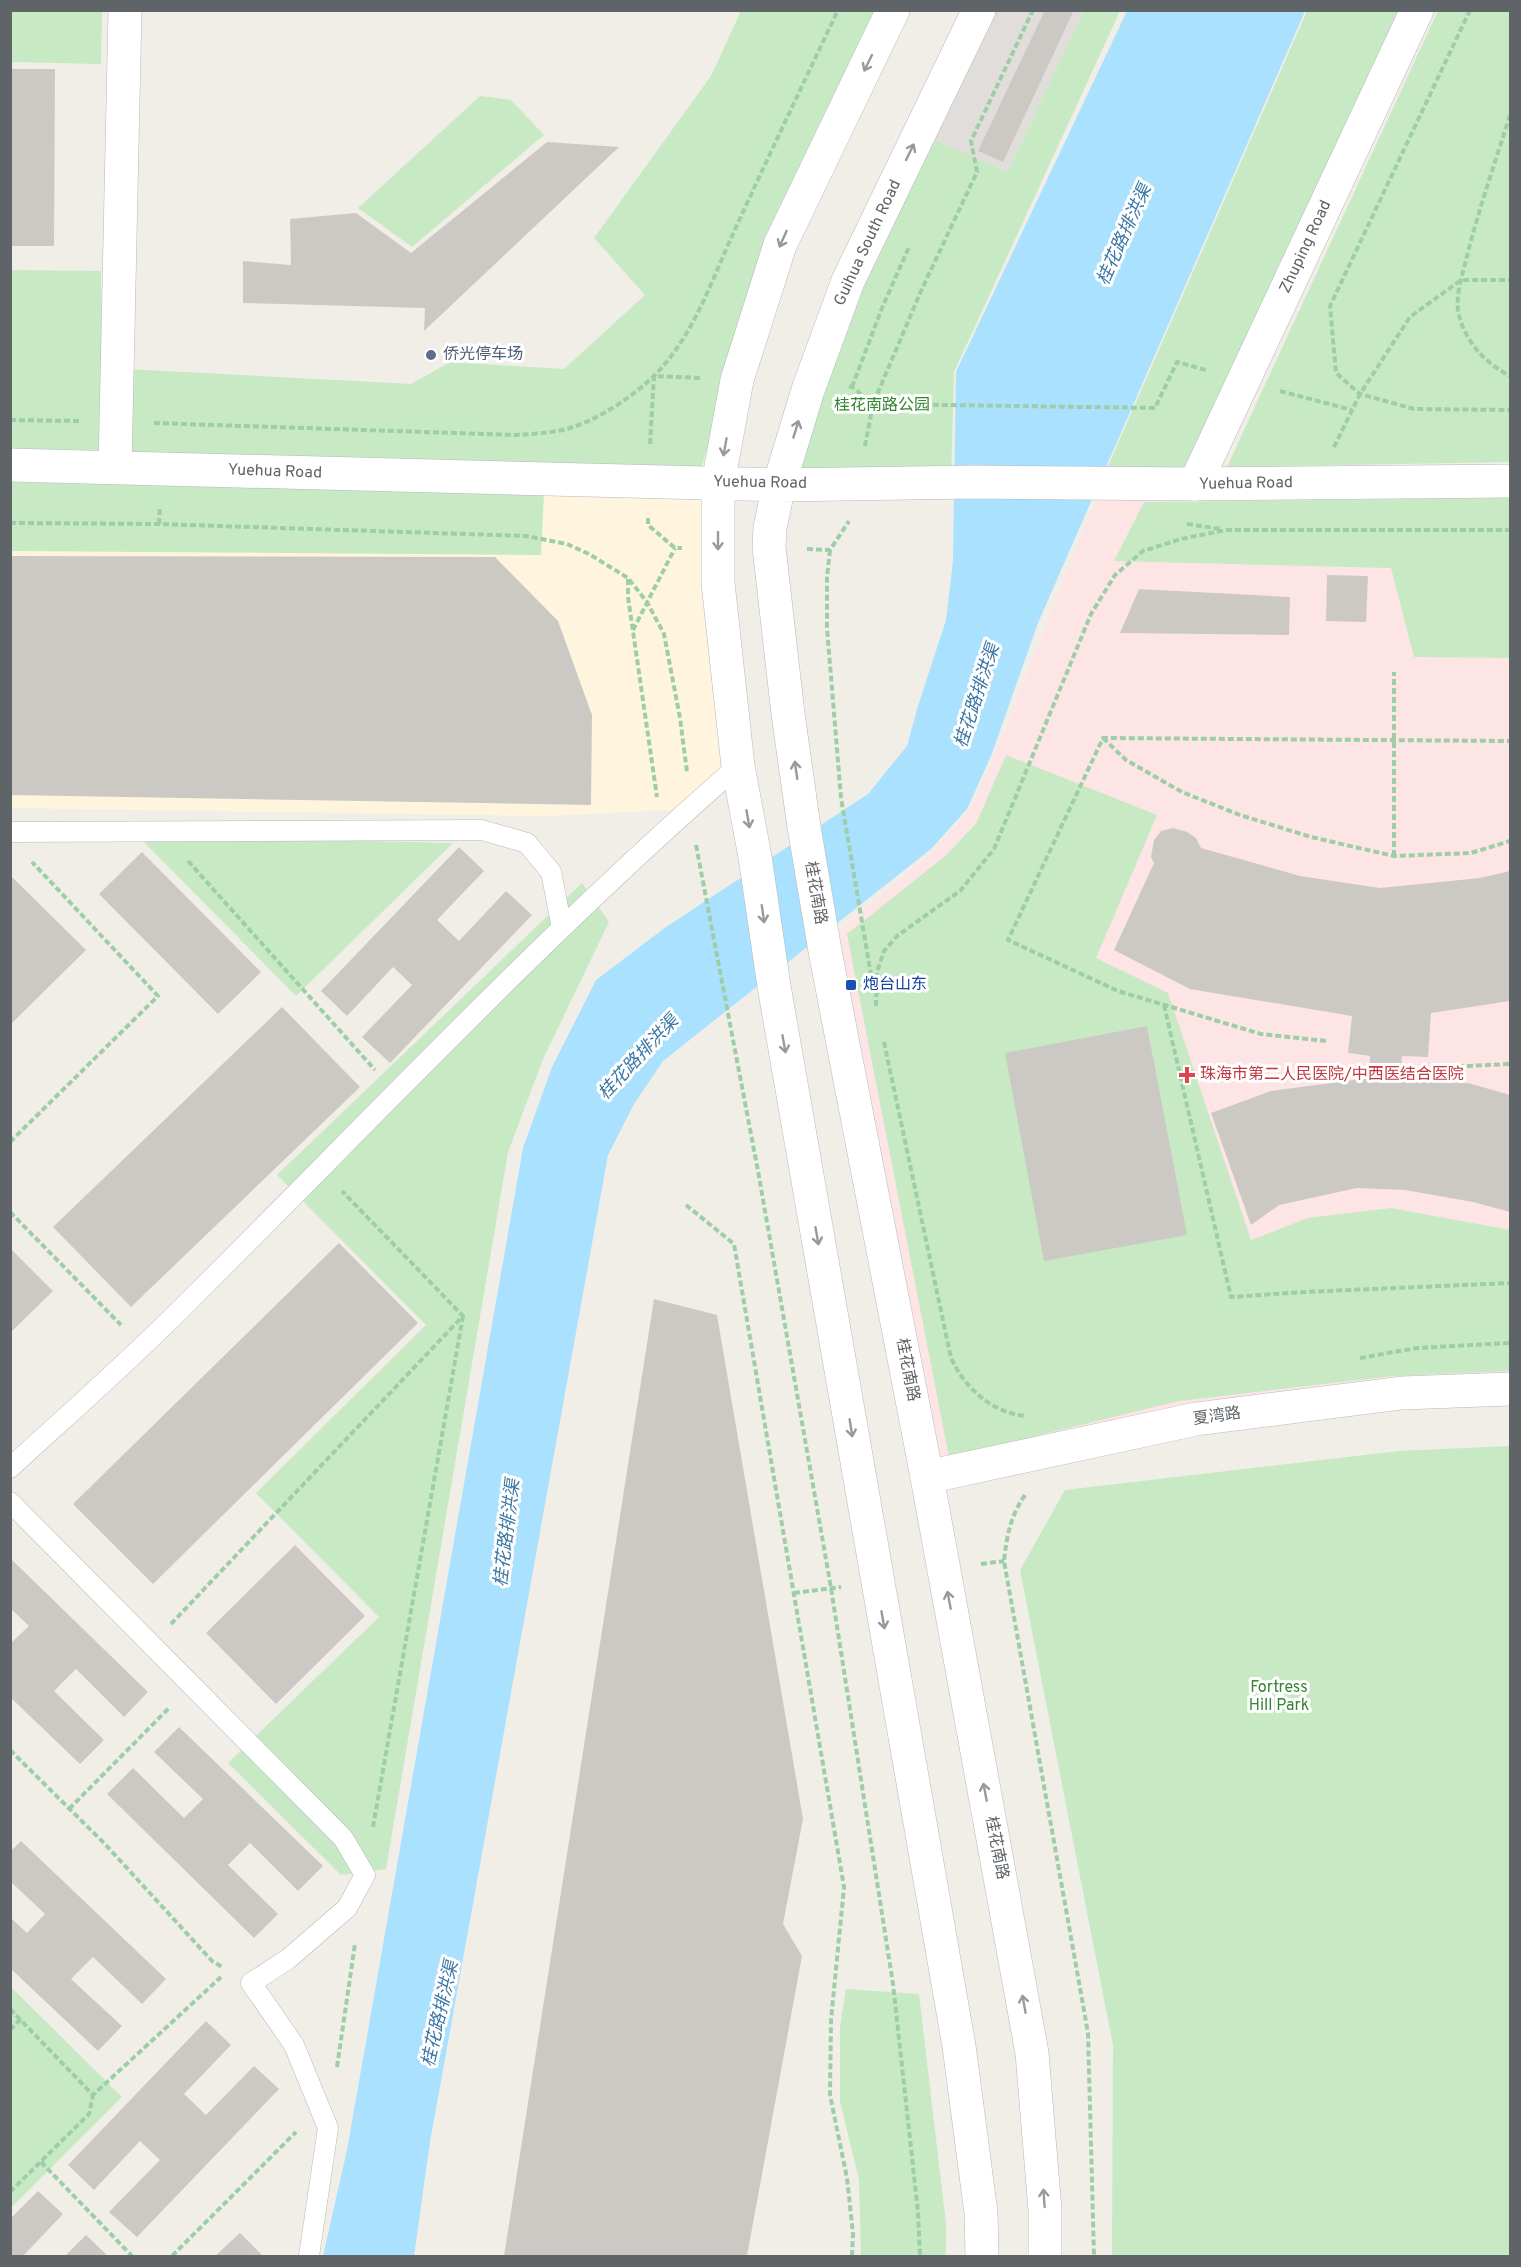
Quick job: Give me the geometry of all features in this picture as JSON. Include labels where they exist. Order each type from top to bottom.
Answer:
[{"type":"main road","points":[[115,467],[125,10]]},
{"type":"main road","points":[[893,10],[780,245],[737,380],[718,483],[718,583],[738,766],[774,986],[959,2046],[981,2213],[982,2256]]},
{"type":"main road","name":"Guihua South Road","points":[[779,485],[808,390],[848,281],[978,10]]},
{"type":"main road","name":"Zhuping Road","points":[[1195,484],[1417,10]]},
{"type":"main road","name":"Yuehua Road","points":[[10,465],[779,485],[974,482],[1195,484],[1510,481]]},
{"type":"main road","name":"桂花南路","points":[[779,485],[770,528],[769,547],[788,714],[804,827],[825,951],[927,1477],[1032,2053],[1045,2210],[1045,2256]]},
{"type":"main road","name":"夏湾路","points":[[927,1477],[1196,1419],[1402,1393],[1510,1389]]},
{"type":"lane","points":[[10,1468],[190,1301],[503,984],[691,807],[738,766]]},
{"type":"lane","points":[[10,832],[482,830],[527,843],[551,872],[562,928]]},
{"type":"lane","points":[[10,1502],[193,1684],[343,1838],[365,1875],[347,1908],[288,1959],[251,1983],[294,2044],[328,2128],[309,2256]]},
{"type":"path","points":[[10,420],[515,435],[542,433],[574,426],[601,414],[654,376],[684,336],[698,312],[838,10]]},
{"type":"path","points":[[858,483],[873,404],[921,291],[977,172],[971,141],[1033,10]]},
{"type":"path","points":[[1470,10],[1330,306],[1336,373],[1360,394],[1414,409],[1510,410]]},
{"type":"path","points":[[1510,115],[1471,239],[1461,280],[1458,309],[1466,335],[1484,359],[1510,376]]},
{"type":"path","points":[[852,387],[909,246]]},
{"type":"path","points":[[1323,530],[1333,449],[1360,394],[1410,317],[1461,280],[1510,280]]},
{"type":"path","points":[[873,404],[1155,408]]},
{"type":"path","points":[[10,523],[159,524],[526,536],[567,544],[589,554],[628,578],[647,602],[664,633],[680,718],[705,896],[829,1577],[893,1984],[918,2212],[920,2256]]},
{"type":"path","points":[[876,1005],[877,972],[884,951],[897,936],[960,891],[994,849],[1091,614],[1115,575],[1143,551],[1181,539],[1226,530],[1510,530]]},
{"type":"path","points":[[632,631],[675,548]]},
{"type":"path","points":[[830,550],[827,577],[827,628],[841,798],[878,1016]]},
{"type":"path","points":[[628,578],[632,631],[662,834]]},
{"type":"path","points":[[1394,672],[1394,856]]},
{"type":"path","points":[[1103,738],[1510,741]]},
{"type":"path","points":[[1103,738],[1126,760],[1182,792],[1240,815],[1311,837],[1394,856],[1471,853],[1510,841]]},
{"type":"path","points":[[1103,738],[1008,940],[1118,991],[1261,1034],[1326,1041]]},
{"type":"path","points":[[160,831],[396,1093]]},
{"type":"path","points":[[10,1142],[158,996],[27,857]]},
{"type":"path","points":[[1164,1005],[1230,1297],[1510,1284]]},
{"type":"path","points":[[883,1039],[951,1358],[960,1377],[974,1392],[997,1407],[1019,1415],[1035,1417]]},
{"type":"path","points":[[1422,1068],[1510,1064]]},
{"type":"path","points":[[321,1168],[463,1316]]},
{"type":"path","points":[[686,1205],[734,1244],[844,1887],[831,2020],[830,2095],[847,2178],[853,2234],[852,2256]]},
{"type":"path","points":[[10,1212],[142,1346]]},
{"type":"path","points":[[152,1644],[463,1316]]},
{"type":"path","points":[[365,1875],[463,1316]]},
{"type":"path","points":[[1358,1358],[1417,1348],[1510,1343]]},
{"type":"path","points":[[1028,1490],[1014,1511],[1007,1536],[1004,1561],[1088,2033],[1094,2256]]},
{"type":"path","points":[[69,1809],[193,1684]]},
{"type":"path","points":[[10,1750],[69,1809],[212,1961],[228,1970],[93,2095],[89,2114],[10,2192]]},
{"type":"path","points":[[336,2070],[356,1932]]},
{"type":"path","points":[[10,2009],[93,2095]]},
{"type":"path","points":[[10,2030],[21,2019]]},
{"type":"path","points":[[172,2256],[320,2109]]},
{"type":"path","points":[[41,2162],[132,2256]]},
{"type":"shaded area","points":[[979,11],[1084,11],[1007,172],[919,134]]},
{"type":"shaded area","points":[[11,470],[702,486],[701,582],[722,775],[686,809],[549,816],[11,808]]},
{"type":"shaded area","name":"珠海市第二人民医院/中西医结合医院","points":[[1510,483],[1510,1384],[941,1471],[837,933],[933,851],[969,811],[993,760],[1101,487]]},
{"type":"green space","points":[[11,10],[102,11],[101,64],[11,62]]},
{"type":"green space","points":[[741,11],[883,11],[768,245],[699,476],[125,461],[127,369],[411,384],[450,362],[564,369],[645,295],[594,238],[711,76]]},
{"type":"green space","name":"桂花南路公园","points":[[1084,11],[1120,11],[954,372],[951,477],[796,478],[813,390],[923,135],[1007,172]]},
{"type":"green space","points":[[1307,11],[1414,11],[1194,481],[1102,480]]},
{"type":"green space","points":[[1438,11],[1510,11],[1510,462],[1227,467]]},
{"type":"green space","points":[[480,96],[511,100],[544,135],[412,247],[358,208]]},
{"type":"green space","points":[[11,270],[101,271],[102,450],[11,449]]},
{"type":"green space","points":[[11,482],[544,494],[541,555],[11,551]]},
{"type":"green space","points":[[1510,498],[1510,658],[1414,657],[1391,568],[1114,561],[1144,502]]},
{"type":"green space","points":[[1006,755],[1157,815],[1096,958],[1168,993],[1251,1240],[1308,1218],[1391,1208],[1510,1230],[1510,1371],[1393,1376],[1179,1401],[949,1457],[847,934],[943,858],[976,824]]},
{"type":"green space","points":[[138,836],[453,843],[296,996]]},
{"type":"green space","points":[[582,883],[609,922],[543,1059],[508,1152],[386,1869],[341,1875],[228,1763],[379,1617],[256,1493],[426,1325],[277,1175]]},
{"type":"green space","name":"Fortress Hill Park","points":[[1510,1446],[1510,2256],[1112,2256],[1113,2045],[1020,1570],[1065,1490],[1399,1451]]},
{"type":"green space","points":[[11,1987],[122,2097],[10,2208]]},
{"type":"green space","points":[[846,1989],[919,1994],[946,2224],[946,2256],[861,2256],[859,2180],[840,2101],[840,2027]]},
{"type":"water","name":"桂花路排洪渠","points":[[1127,11],[1305,11],[1038,623],[991,756],[967,809],[931,849],[663,1061],[634,1104],[608,1155],[430,2142],[414,2256],[323,2256],[347,2150],[523,1148],[552,1067],[596,980],[666,927],[868,794],[907,746],[946,620],[953,561],[956,372]]},
{"type":"building","points":[[1045,10],[1074,10],[1003,162],[978,151]]},
{"type":"building","points":[[10,69],[55,69],[54,246],[10,246]]},
{"type":"building","points":[[547,142],[619,147],[424,331],[425,308],[243,303],[243,261],[291,265],[290,219],[356,213],[411,253]]},
{"type":"building","points":[[10,556],[495,557],[558,621],[592,715],[591,805],[10,795]]},
{"type":"building","points":[[1327,575],[1368,576],[1366,622],[1326,621]]},
{"type":"building","points":[[1139,589],[1290,597],[1289,635],[1120,633]]},
{"type":"building","points":[[1173,828],[1187,832],[1196,838],[1201,848],[1300,876],[1380,888],[1480,878],[1510,871],[1510,1001],[1431,1013],[1428,1057],[1402,1056],[1400,1080],[1468,1083],[1510,1095],[1510,1212],[1473,1202],[1405,1190],[1357,1188],[1279,1205],[1251,1225],[1211,1113],[1271,1091],[1369,1078],[1370,1056],[1348,1053],[1352,1016],[1190,989],[1114,950],[1154,863],[1151,857],[1154,840],[1161,831]]},
{"type":"building","points":[[459,847],[484,871],[437,920],[459,941],[506,891],[532,915],[390,1063],[362,1037],[412,985],[393,967],[347,1016],[321,991]]},
{"type":"building","points":[[142,852],[261,972],[218,1014],[99,894]]},
{"type":"building","points":[[10,875],[86,950],[10,1025]]},
{"type":"building","points":[[282,1007],[360,1087],[131,1307],[53,1227]]},
{"type":"building","points":[[1147,1026],[1187,1235],[1044,1261],[1005,1053]]},
{"type":"building","points":[[339,1243],[418,1323],[153,1584],[73,1504]]},
{"type":"building","points":[[10,1248],[53,1291],[10,1333]]},
{"type":"building","points":[[654,1299],[717,1315],[803,1819],[783,1924],[802,1956],[747,2256],[504,2256]]},
{"type":"building","points":[[295,1545],[365,1616],[276,1704],[206,1633]]},
{"type":"building","points":[[10,1558],[148,1692],[124,1717],[76,1669],[54,1691],[104,1740],[80,1764],[10,1697],[10,1644],[29,1626],[10,1608]]},
{"type":"building","points":[[179,1727],[323,1866],[298,1891],[250,1843],[228,1865],[278,1914],[254,1938],[107,1794],[133,1768],[184,1818],[203,1799],[154,1752]]},
{"type":"building","points":[[21,1841],[166,1979],[142,2004],[93,1957],[71,1979],[122,2026],[98,2051],[10,1968],[10,1917],[27,1933],[45,1914],[10,1881],[10,1852]]},
{"type":"building","points":[[206,2021],[231,2045],[184,2094],[206,2115],[254,2066],[279,2089],[137,2237],[109,2212],[160,2160],[140,2141],[94,2190],[68,2165]]},
{"type":"building","points":[[38,2191],[63,2214],[23,2256],[10,2256],[10,2219]]},
{"type":"building","points":[[240,2233],[263,2256],[215,2256]]},
{"type":"building","points":[[86,2235],[108,2256],[65,2256]]},
{"type":"place","name":"侨光停车场","points":[[431,355]]},
{"type":"place","name":"炮台山东","points":[[851,985]]},
{"type":"place","name":"珠海市第二人民医院/中西医结合医院","points":[[1187,1075]]}]
